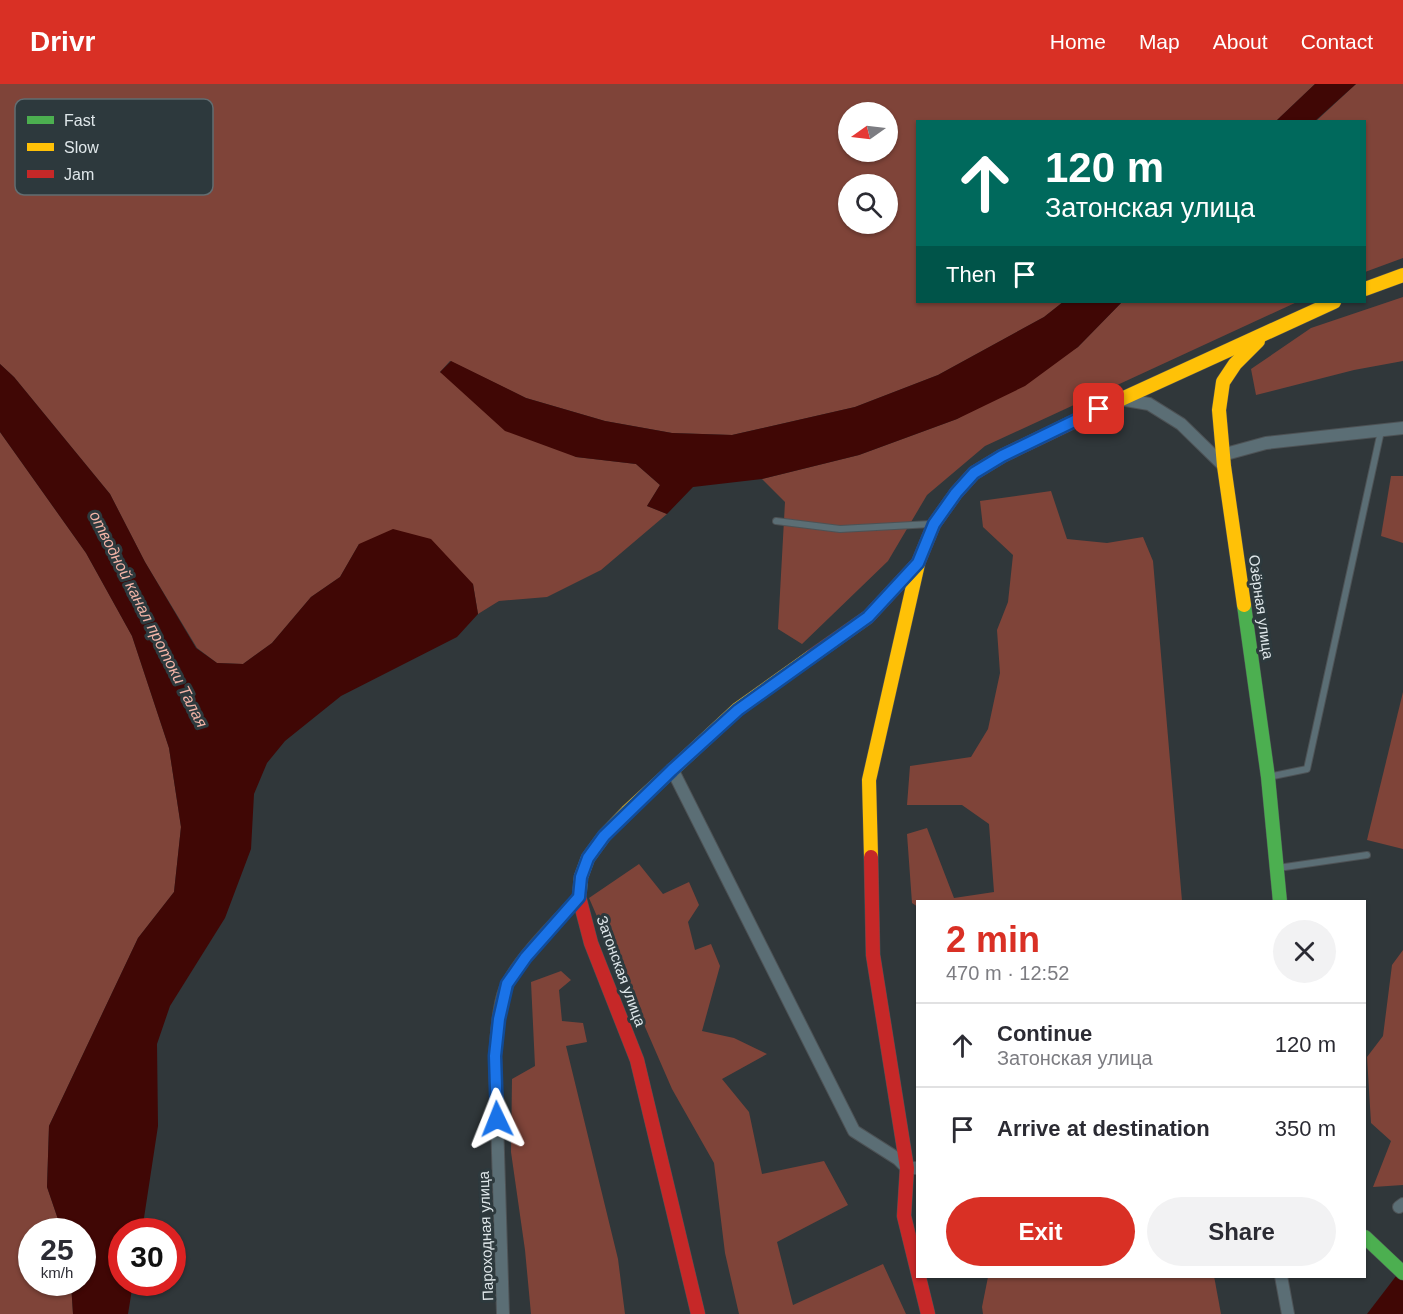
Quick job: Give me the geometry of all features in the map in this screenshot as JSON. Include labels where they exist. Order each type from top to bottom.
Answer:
[{"type":"street","points":[[1366,289],[1403,275]]},
{"type":"street","name":"Затонская улица","points":[[698,1314],[637,1060],[591,944],[579,897],[581,877],[588,858],[612,828],[738,710],[868,617],[918,563],[934,524],[956,493],[974,473],[1002,456],[1119,399],[1332,303]]},
{"type":"street","name":"Озёрная улица","points":[[1264,334],[1235,364],[1223,382],[1219,410],[1223,460],[1268,777],[1280,900]]},
{"type":"street","points":[[1119,399],[1149,404],[1181,423],[1223,460],[1266,443],[1403,428]]},
{"type":"street","points":[[916,1271],[904,1216],[913,1168],[873,955],[869,780],[918,563]]},
{"type":"street","points":[[672,770],[854,1131],[913,1168]]},
{"type":"street","name":"Пароходная улица","points":[[503,1314],[495,1056],[499,1019],[507,984],[526,957],[579,897]]},
{"type":"street","points":[[1366,1238],[1403,1273]]},
{"type":"street","points":[[918,1278],[928,1314]]},
{"type":"street","points":[[1281,1278],[1288,1314]]},
{"type":"lane","points":[[1268,777],[1307,769],[1381,430]]},
{"type":"lane","points":[[776,521],[840,529],[934,524]]},
{"type":"lane","points":[[1278,868],[1367,855]]},
{"type":"shaded area","points":[[0,84],[1315,84],[1277,120],[916,120],[916,303],[1062,303],[1044,317],[938,375],[855,407],[732,435],[672,433],[605,421],[526,398],[450,361],[440,372],[576,457],[636,464],[660,485],[647,506],[667,514],[601,570],[547,597],[499,601],[478,614],[473,584],[359,544],[340,577],[311,597],[272,643],[243,664],[217,663],[197,648],[145,562],[110,494],[14,377],[0,364]]},
{"type":"shaded area","points":[[1356,84],[1403,84],[1403,258],[1366,272],[1366,120],[1317,120]]},
{"type":"shaded area","points":[[1403,297],[1403,361],[1354,370],[1256,395],[1251,369],[1311,328]]},
{"type":"shaded area","points":[[1121,303],[1295,303],[985,446],[927,495],[888,561],[802,644],[778,629],[785,502],[762,479],[859,455],[957,419],[1078,347]]},
{"type":"shaded area","points":[[0,432],[86,553],[132,636],[169,748],[181,827],[174,892],[138,938],[49,1126],[47,1187],[58,1218],[18,1218],[18,1296],[72,1296],[73,1314],[0,1314]]},
{"type":"shaded area","points":[[1391,476],[1403,476],[1403,543],[1381,536]]},
{"type":"shaded area","points":[[1051,491],[1067,539],[1107,543],[1143,537],[1153,561],[1182,900],[916,900],[916,906],[912,903],[907,834],[927,828],[954,898],[994,892],[989,824],[962,805],[907,805],[910,766],[971,757],[988,729],[1000,673],[997,630],[1008,602],[1013,555],[983,527],[980,501]]},
{"type":"shaded area","points":[[1403,692],[1403,849],[1367,840]]},
{"type":"shaded area","points":[[639,864],[663,894],[689,882],[699,905],[688,922],[695,950],[711,944],[720,966],[702,1031],[734,1038],[767,1054],[722,1079],[749,1112],[762,1174],[824,1161],[848,1205],[777,1242],[793,1305],[883,1264],[906,1314],[739,1314],[725,1253],[714,1163],[672,1089],[589,898]]},
{"type":"shaded area","points":[[1403,950],[1403,1185],[1373,1187],[1391,1141],[1371,1123],[1367,1057],[1383,1036],[1392,965]]},
{"type":"shaded area","points":[[561,971],[571,980],[559,990],[562,1021],[583,1023],[587,1042],[566,1046],[618,1259],[625,1314],[531,1314],[525,1250],[511,1152],[512,1079],[535,1066],[531,982]]},
{"type":"shaded area","points":[[988,1278],[1214,1278],[1221,1314],[983,1314],[982,1307]]},
{"type":"water","points":[[1315,84],[1356,84],[1316,120],[1277,120]]},
{"type":"water","points":[[1062,303],[1121,303],[1078,347],[1025,386],[957,419],[859,455],[762,479],[693,487],[667,514],[647,506],[660,485],[636,464],[576,457],[505,431],[440,372],[451,361],[526,398],[605,421],[672,433],[732,435],[855,407],[938,375],[1044,317]]},
{"type":"water","name":"отводной канал протоки Талая","points":[[0,364],[14,377],[110,494],[145,562],[196,648],[217,663],[243,664],[272,643],[311,597],[340,577],[359,544],[393,529],[431,539],[473,584],[478,614],[457,637],[341,696],[285,741],[267,763],[254,794],[251,849],[225,918],[170,1006],[157,1044],[158,1126],[144,1218],[108,1218],[108,1296],[131,1296],[128,1314],[73,1314],[72,1296],[96,1296],[96,1218],[58,1218],[47,1187],[49,1126],[138,938],[174,892],[181,827],[169,748],[132,636],[86,553],[0,432]]},
{"type":"water","points":[[1403,1267],[1403,1314],[1367,1314]]},
{"type":"traffic: fast","points":[[1244,605],[1268,777],[1280,900]]},
{"type":"traffic: fast","points":[[1366,1238],[1403,1273]]},
{"type":"traffic: slow","points":[[1366,289],[1403,275]]},
{"type":"traffic: slow","points":[[1104,407],[1332,303]]},
{"type":"traffic: slow","points":[[1244,605],[1224,466],[1219,410],[1223,382],[1235,364],[1258,341]]},
{"type":"traffic: slow","points":[[871,857],[869,780],[918,564]]},
{"type":"traffic: slow","points":[[580,888],[581,877],[588,858],[604,836],[627,812],[738,709],[811,657]]},
{"type":"traffic: jam","points":[[811,657],[868,617],[918,563],[934,524],[956,493],[974,473],[1002,456],[1104,407]]},
{"type":"traffic: jam","points":[[871,857],[873,955],[907,1168],[904,1216],[916,1265]]},
{"type":"traffic: jam","points":[[580,888],[579,897],[591,943],[637,1060],[698,1314]]},
{"type":"traffic: jam","points":[[919,1278],[928,1314]]},
{"type":"route","points":[[497,1119],[495,1056],[499,1019],[507,984],[526,957],[579,897],[581,877],[588,858],[604,836],[738,710],[868,617],[918,563],[934,524],[956,493],[974,473],[1002,456],[1099,409]]}]
